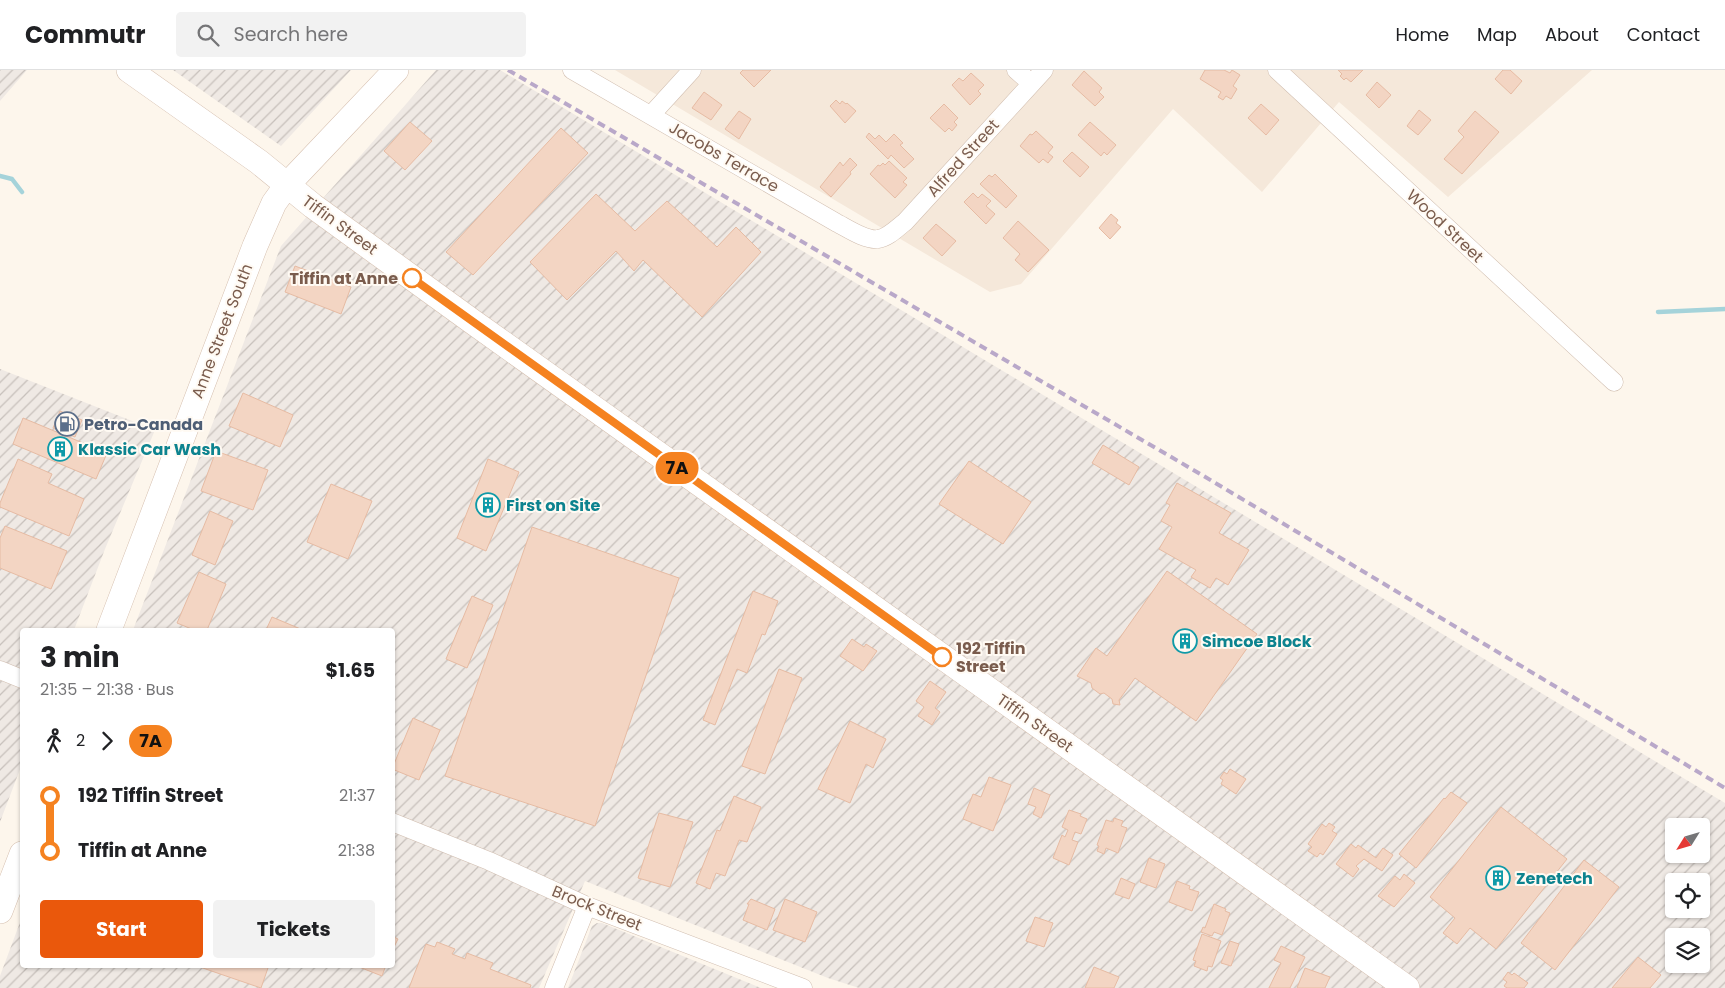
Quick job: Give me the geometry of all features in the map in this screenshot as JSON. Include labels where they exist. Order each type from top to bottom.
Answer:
[{"type":"street","name":"Tiffin Street","points":[[129,70],[259,162],[286,185],[481,328],[1407,988]]},
{"type":"street","name":"Anne Street South","points":[[110,628],[255,246],[274,203],[286,185],[396,70]]},
{"type":"street","name":"Jacobs Terrace","points":[[572,70],[837,223],[860,235],[878,239]]},
{"type":"street","points":[[651,115],[692,70]]},
{"type":"street","points":[[1016,70],[1031,83]]},
{"type":"street","name":"Alfred Street","points":[[878,239],[892,232],[905,222],[1044,70]]},
{"type":"street","name":"Wood Street","points":[[1277,70],[1614,382]]},
{"type":"street","points":[[0,670],[20,678]]},
{"type":"street","name":"Brock Street","points":[[395,823],[489,861],[587,906],[803,988]]},
{"type":"street","points":[[0,911],[20,859]]},
{"type":"street","points":[[554,988],[587,906]]},
{"type":"shaded area","points":[[0,70],[27,70],[0,101]]},
{"type":"shaded area","points":[[173,70],[351,70],[281,146]]},
{"type":"shaded area","points":[[436,70],[500,70],[1725,803],[1725,988],[859,988],[828,978],[585,881],[539,988],[0,988],[0,976],[20,922],[20,968],[395,968],[395,628],[134,628],[281,246]]},
{"type":"shaded area","points":[[615,70],[1592,70],[1448,197],[1339,102],[1262,192],[1173,109],[1021,284],[990,292]]},
{"type":"shaded area","points":[[0,369],[155,430],[105,549],[75,628],[20,628],[20,769],[0,822]]},
{"type":"shaded area","points":[[602,923],[761,988],[568,988],[592,926]]},
{"type":"building","points":[[743,70],[771,70],[754,87],[740,73]]},
{"type":"building","points":[[1205,70],[1224,70],[1230,73],[1232,70],[1240,75],[1233,86],[1237,89],[1231,99],[1226,96],[1223,100],[1218,97],[1221,92],[1200,79]]},
{"type":"building","points":[[1338,70],[1363,70],[1351,82],[1346,78],[1344,80]]},
{"type":"building","points":[[1503,70],[1510,70],[1522,81],[1511,94],[1495,79]]},
{"type":"building","points":[[1084,71],[1102,88],[1099,92],[1104,97],[1095,106],[1072,85]]},
{"type":"building","points":[[971,73],[984,85],[978,91],[981,94],[970,105],[952,85],[959,78],[963,81]]},
{"type":"building","points":[[1377,82],[1391,95],[1379,108],[1366,95]]},
{"type":"building","points":[[704,92],[722,105],[711,120],[692,108]]},
{"type":"building","points":[[836,100],[840,104],[842,101],[847,103],[856,111],[845,123],[830,106]]},
{"type":"building","points":[[944,104],[958,118],[954,122],[957,125],[952,131],[949,128],[945,132],[930,118]]},
{"type":"building","points":[[1261,104],[1279,120],[1266,135],[1248,118]]},
{"type":"building","points":[[1419,110],[1431,120],[1418,135],[1407,126]]},
{"type":"building","points":[[739,111],[751,119],[739,139],[725,129]]},
{"type":"building","points":[[1475,111],[1499,132],[1462,174],[1444,159],[1464,137],[1458,131]]},
{"type":"building","points":[[410,122],[432,141],[405,170],[384,151]]},
{"type":"building","points":[[1090,122],[1116,145],[1107,155],[1104,152],[1101,156],[1078,135]]},
{"type":"building","points":[[561,128],[588,153],[473,275],[446,252]]},
{"type":"building","points":[[1036,131],[1053,147],[1048,153],[1053,157],[1048,163],[1043,159],[1039,163],[1020,146],[1030,134],[1032,135]]},
{"type":"building","points":[[869,133],[875,139],[879,135],[886,142],[894,134],[903,143],[900,145],[914,159],[904,168],[891,155],[888,159],[866,137]]},
{"type":"building","points":[[1072,152],[1089,167],[1080,177],[1063,161]]},
{"type":"building","points":[[850,158],[857,165],[831,197],[820,187],[840,162],[843,166]]},
{"type":"building","points":[[889,161],[907,178],[903,182],[907,185],[895,198],[870,174],[878,165],[880,166],[883,163],[885,165]]},
{"type":"building","points":[[995,174],[1017,196],[1006,208],[980,184],[989,175],[992,177]]},
{"type":"building","points":[[973,193],[978,198],[982,194],[991,201],[986,206],[995,214],[986,224],[964,202]]},
{"type":"building","points":[[596,194],[635,231],[667,201],[717,247],[736,227],[761,252],[702,317],[643,260],[634,271],[616,251],[567,300],[530,262]]},
{"type":"building","points":[[1111,214],[1118,220],[1116,223],[1121,227],[1110,239],[1099,228]]},
{"type":"building","points":[[1018,221],[1049,250],[1028,272],[1015,260],[1020,254],[1003,238]]},
{"type":"building","points":[[936,224],[956,241],[942,256],[923,238]]},
{"type":"building","points":[[295,266],[351,287],[341,314],[285,292]]},
{"type":"building","points":[[243,393],[293,415],[280,447],[229,426]]},
{"type":"building","name":"Petro-Canada","points":[[60,411],[82,420],[75,437],[53,428]]},
{"type":"building","name":"Klassic Car Wash","points":[[23,418],[107,453],[96,479],[13,444]]},
{"type":"building","points":[[1103,445],[1139,467],[1129,485],[1092,463]]},
{"type":"building","points":[[216,451],[268,470],[253,510],[201,491]]},
{"type":"building","points":[[18,459],[52,474],[48,483],[84,499],[69,536],[0,507]]},
{"type":"building","name":"First on Site","points":[[488,459],[519,472],[486,551],[457,538]]},
{"type":"building","points":[[969,461],[1031,502],[1003,544],[939,504]]},
{"type":"building","points":[[1177,483],[1231,513],[1219,533],[1249,550],[1228,585],[1216,578],[1210,588],[1191,577],[1196,570],[1159,549],[1172,527],[1161,521],[1170,505],[1166,503]]},
{"type":"building","points":[[331,484],[372,501],[348,559],[307,542]]},
{"type":"building","points":[[210,511],[233,521],[215,565],[192,555]]},
{"type":"building","points":[[5,526],[67,551],[51,589],[0,568],[0,538]]},
{"type":"building","points":[[532,527],[679,578],[595,826],[445,776]]},
{"type":"building","name":"Simcoe Block","points":[[1167,571],[1257,634],[1196,721],[1135,678],[1119,700],[1120,705],[1113,704],[1112,699],[1104,693],[1100,694],[1092,688],[1091,683],[1077,676],[1096,648],[1107,656]]},
{"type":"building","points":[[199,572],[226,584],[208,628],[189,628],[177,623]]},
{"type":"building","points":[[753,591],[778,601],[765,635],[762,634],[747,673],[737,669],[715,725],[703,720]]},
{"type":"building","points":[[472,596],[493,605],[467,668],[446,659]]},
{"type":"building","points":[[272,617],[298,628],[267,628]]},
{"type":"building","points":[[852,639],[864,647],[866,644],[877,651],[863,671],[840,656]]},
{"type":"building","points":[[779,669],[802,678],[765,774],[742,766]]},
{"type":"building","points":[[930,681],[946,692],[935,708],[940,712],[932,725],[918,716],[924,707],[916,701]]},
{"type":"building","points":[[413,718],[440,730],[419,780],[395,770],[395,762]]},
{"type":"building","points":[[850,721],[886,739],[873,768],[866,764],[850,803],[818,789]]},
{"type":"building","points":[[1230,769],[1246,779],[1236,794],[1221,784],[1223,780],[1220,778],[1224,772],[1227,774]]},
{"type":"building","points":[[989,777],[1011,785],[993,831],[963,819],[973,794],[981,797]]},
{"type":"building","points":[[1034,788],[1050,795],[1041,818],[1033,814],[1036,807],[1028,804]]},
{"type":"building","points":[[1451,792],[1467,803],[1416,868],[1399,854],[1444,798]]},
{"type":"building","points":[[734,796],[761,807],[747,842],[739,840],[725,876],[716,873],[710,889],[696,883],[717,830],[720,831]]},
{"type":"building","name":"Zenetech","points":[[1501,807],[1567,859],[1496,949],[1470,928],[1457,944],[1443,933],[1455,918],[1430,897]]},
{"type":"building","points":[[1069,810],[1081,814],[1080,816],[1087,819],[1081,834],[1075,832],[1072,840],[1078,842],[1069,865],[1053,858],[1062,835],[1065,837],[1068,830],[1062,827]]},
{"type":"building","points":[[659,813],[693,822],[670,887],[638,878]]},
{"type":"building","points":[[1114,818],[1123,821],[1121,826],[1127,828],[1118,853],[1106,848],[1104,854],[1097,851],[1099,846],[1097,845],[1106,820],[1113,822]]},
{"type":"building","points":[[1329,823],[1335,827],[1332,831],[1337,834],[1323,855],[1320,853],[1317,857],[1308,851],[1312,847],[1308,844],[1322,824],[1326,827]]},
{"type":"building","points":[[1351,844],[1356,848],[1358,845],[1376,858],[1383,848],[1393,855],[1382,871],[1364,859],[1356,866],[1359,869],[1353,877],[1336,864]]},
{"type":"building","points":[[1149,858],[1165,864],[1156,888],[1140,882]]},
{"type":"building","points":[[1584,860],[1619,887],[1555,970],[1521,943]]},
{"type":"building","points":[[1404,874],[1415,883],[1394,907],[1378,896],[1395,876],[1400,880]]},
{"type":"building","points":[[1121,878],[1135,884],[1129,899],[1115,894]]},
{"type":"building","points":[[1177,881],[1190,886],[1189,889],[1199,892],[1192,911],[1169,902]]},
{"type":"building","points":[[751,899],[775,909],[767,930],[743,920],[749,904],[747,904]]},
{"type":"building","points":[[785,899],[817,912],[805,942],[773,930]]},
{"type":"building","points":[[1214,904],[1226,909],[1225,911],[1230,913],[1222,935],[1214,932],[1212,936],[1201,932],[1203,927],[1205,928]]},
{"type":"building","points":[[1035,917],[1053,923],[1044,947],[1026,941]]},
{"type":"building","points":[[1202,934],[1221,941],[1212,967],[1208,966],[1207,971],[1194,966],[1196,961],[1193,960]]},
{"type":"building","points":[[1230,941],[1239,944],[1231,966],[1221,963]]},
{"type":"building","points":[[437,942],[455,949],[452,954],[465,959],[467,953],[493,963],[490,969],[531,985],[530,988],[409,988],[426,944],[435,947]]},
{"type":"building","points":[[1281,946],[1305,957],[1290,988],[1269,988],[1281,963],[1274,960]]},
{"type":"building","points":[[1638,957],[1661,975],[1650,988],[1612,988]]},
{"type":"building","points":[[1094,967],[1119,977],[1114,988],[1085,988]]},
{"type":"building","points":[[203,968],[268,968],[261,988]]},
{"type":"building","points":[[362,968],[385,968],[382,976]]},
{"type":"building","points":[[1305,968],[1330,977],[1325,988],[1297,988]]},
{"type":"building","points":[[1508,972],[1512,975],[1514,973],[1528,983],[1524,988],[1507,988],[1504,986],[1507,982],[1503,979]]},
{"type":"waterway","points":[[0,176],[12,179],[22,192]]},
{"type":"waterway","points":[[1658,312],[1725,309]]},
{"type":"railway","points":[[508,70],[1202,475],[1725,788]]},
{"type":"bus line","name":"7A","points":[[412,278],[942,657]]},
{"type":"place","name":"Tiffin at Anne","points":[[412,278]]},
{"type":"place","name":"Petro-Canada","points":[[67,424]]},
{"type":"place","name":"Klassic Car Wash","points":[[60,449]]},
{"type":"place","name":"First on Site","points":[[488,505]]},
{"type":"place","name":"Simcoe Block","points":[[1185,641]]},
{"type":"place","name":"192 Tiffin Street","points":[[942,657]]},
{"type":"place","name":"Zenetech","points":[[1498,878]]}]
